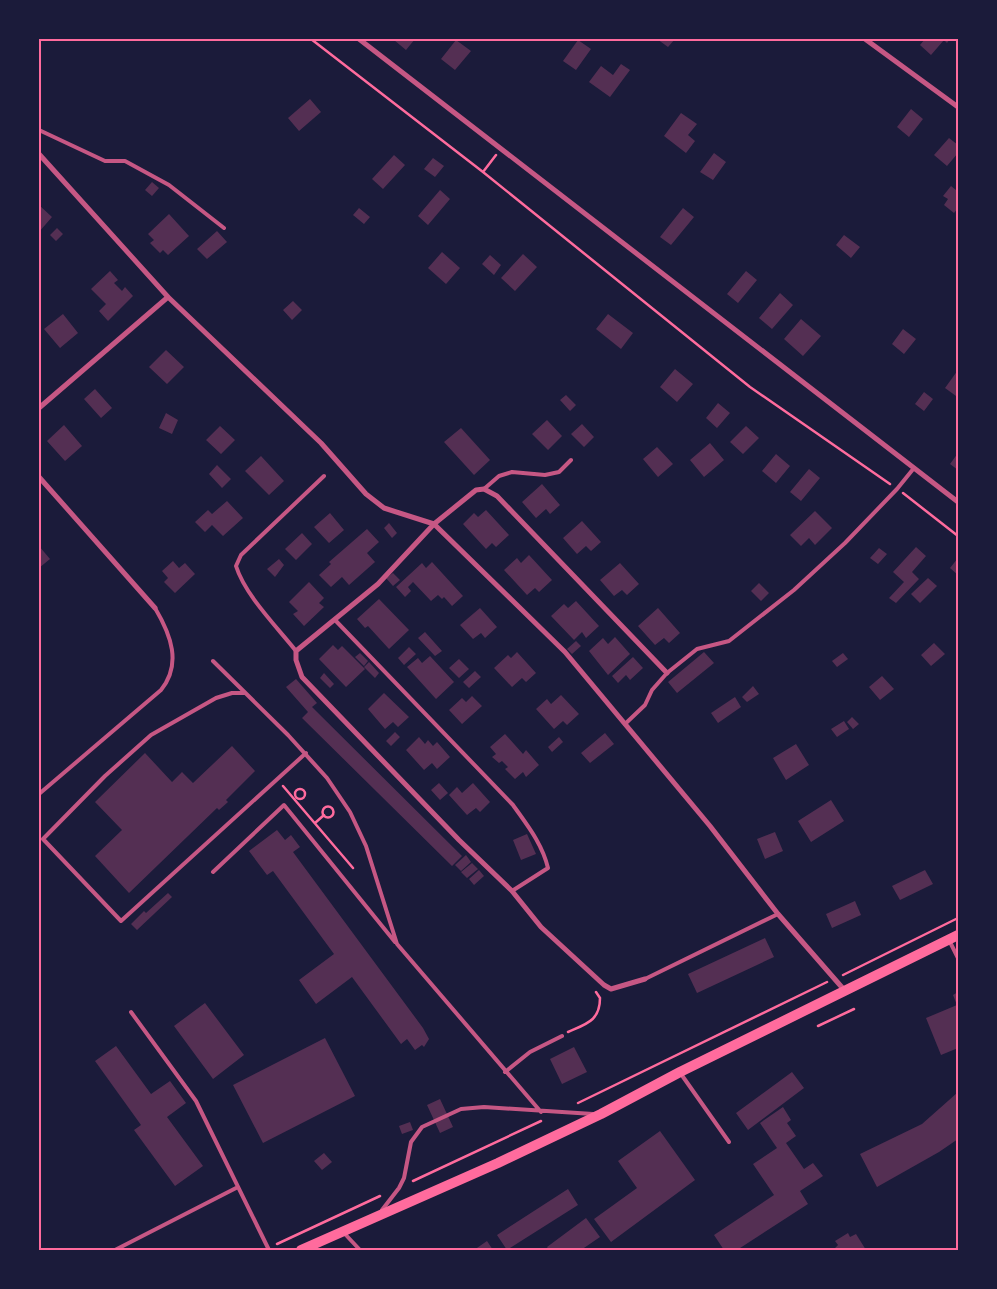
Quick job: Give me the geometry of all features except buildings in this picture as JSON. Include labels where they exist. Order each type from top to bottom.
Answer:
[{"type":"main road","points":[[301,1250],[344,1233],[600,1114],[680,1072],[846,992],[954,937]]},
{"type":"street","points":[[359,39],[958,502]]},
{"type":"street","points":[[865,39],[958,107]]},
{"type":"street","points":[[39,154],[168,297],[321,443],[366,494],[384,508],[436,522],[565,652],[710,826],[778,914],[846,992]]},
{"type":"street","points":[[39,408],[168,297]]},
{"type":"street","points":[[39,477],[155,608]]},
{"type":"street","points":[[645,979],[611,989],[604,985],[541,927],[512,891],[459,840],[302,677],[296,660],[296,651],[378,584],[436,522],[476,490],[484,489],[503,502],[667,673]]},
{"type":"lane","points":[[39,130],[105,160],[125,160],[169,185],[224,228]]},
{"type":"lane","points":[[484,489],[500,476],[512,472],[545,475],[560,472],[572,460]]},
{"type":"lane","points":[[625,724],[645,705],[652,690],[667,673],[697,649],[729,641],[794,590],[898,489],[914,468]]},
{"type":"lane","points":[[296,651],[259,605],[239,576],[236,566],[241,555],[324,476]]},
{"type":"lane","points":[[39,794],[95,748],[161,690],[168,681],[173,670],[174,656],[168,636],[155,608]]},
{"type":"lane","points":[[335,620],[513,805],[532,831],[544,854],[548,868],[512,891]]},
{"type":"lane","points":[[212,661],[306,753],[339,794],[366,846],[397,944]]},
{"type":"lane","points":[[245,693],[232,693],[216,698],[151,735],[105,776],[43,840],[121,921],[306,753]]},
{"type":"lane","points":[[213,872],[284,805],[397,944],[541,1112]]},
{"type":"lane","points":[[645,979],[778,914]]},
{"type":"lane","points":[[954,937],[958,958]]},
{"type":"lane","points":[[131,1012],[196,1101],[269,1250]]},
{"type":"lane","points":[[505,1072],[530,1052],[562,1036]]},
{"type":"lane","points":[[680,1072],[729,1142]]},
{"type":"lane","points":[[372,1219],[386,1208],[396,1194],[404,1178],[411,1142],[422,1127],[461,1109],[484,1107],[541,1112],[600,1114]]},
{"type":"lane","points":[[115,1250],[238,1188]]},
{"type":"lane","points":[[344,1233],[360,1250]]},
{"type":"path","points":[[311,39],[482,172],[750,387],[898,489],[958,536]]},
{"type":"path","points":[[277,779],[353,868]]},
{"type":"path","points":[[296,790],[304,791],[303,798],[295,798],[296,790]]},
{"type":"path","points":[[315,823],[324,815],[325,808],[333,808],[332,816],[324,815]]},
{"type":"path","points":[[558,1113],[958,918]]},
{"type":"path","points":[[562,1036],[592,1022],[598,1016],[600,998],[594,989]]},
{"type":"path","points":[[818,1026],[854,1009]]}]
